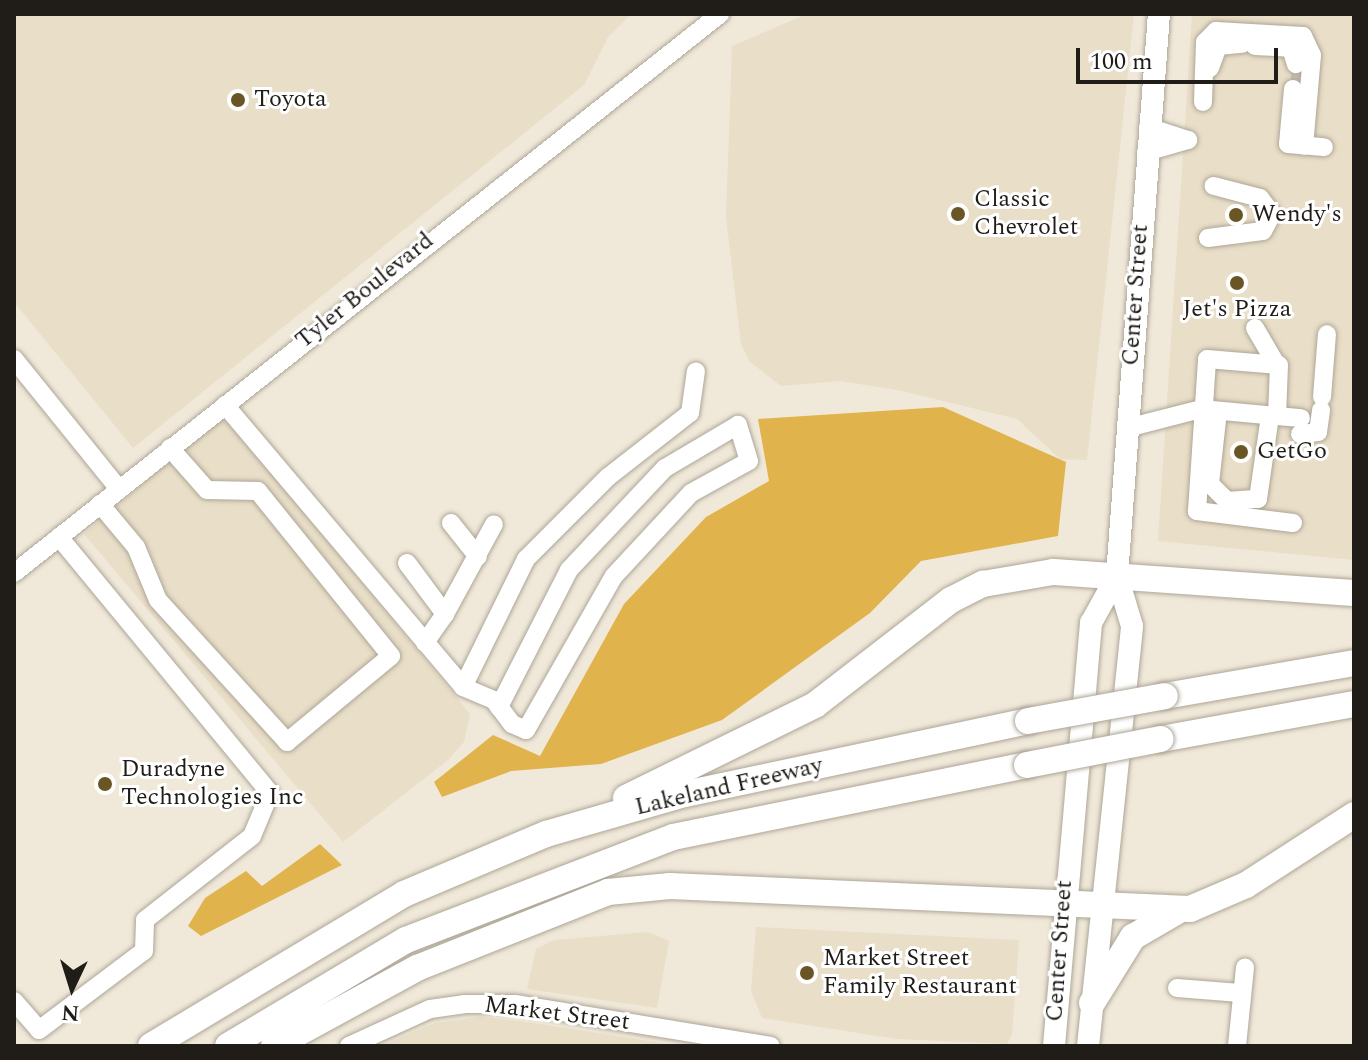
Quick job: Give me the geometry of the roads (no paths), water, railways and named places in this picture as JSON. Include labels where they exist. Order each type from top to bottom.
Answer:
[{"type":"highway","points":[[546,834],[815,705],[940,607],[983,584],[1053,572],[1354,593]]},
{"type":"highway","name":"Lakeland Freeway","points":[[151,1046],[404,894],[546,834],[685,794],[1028,721],[1354,663]]},
{"type":"highway","name":"Lakeland Freeway","points":[[228,1046],[406,940],[673,837],[1027,765],[1354,704]]},
{"type":"highway","points":[[1092,1003],[1133,937],[1180,910],[1246,885],[1354,815]]},
{"type":"highway","points":[[274,1046],[417,968],[608,892],[670,886],[1062,907],[1180,910]]},
{"type":"main road","name":"Center Street","points":[[1088,1046],[1132,626],[1117,576],[1146,152],[1159,14]]},
{"type":"main road","name":"Center Street","points":[[1054,1046],[1062,907],[1091,623],[1117,576]]},
{"type":"street","name":"Tyler Boulevard","points":[[14,573],[720,14]]},
{"type":"street","points":[[1296,145],[1312,55],[1303,36],[1216,31],[1205,42],[1206,102],[1210,59],[1218,46],[1249,41],[1291,48],[1298,64]]},
{"type":"street","points":[[1290,97],[1296,145]]},
{"type":"street","points":[[1146,152],[1188,140],[1148,127]]},
{"type":"street","points":[[1296,145],[1324,147]]},
{"type":"street","points":[[1208,238],[1263,231],[1272,214],[1266,201],[1214,186]]},
{"type":"street","points":[[1255,328],[1276,364],[1273,416],[1258,499],[1227,501],[1210,484],[1207,359],[1276,364]]},
{"type":"street","points":[[1127,428],[1210,410],[1273,416],[1318,432],[1327,334]]},
{"type":"street","points":[[14,359],[119,489]]},
{"type":"street","points":[[463,687],[526,559],[569,512],[690,413],[696,371]]},
{"type":"street","points":[[225,405],[463,687],[499,707],[526,730],[614,576],[691,493],[749,461],[738,425],[665,468],[569,570],[499,707]]},
{"type":"street","points":[[1210,410],[1197,511],[1293,523]]},
{"type":"street","points":[[100,504],[136,547],[158,600],[287,742],[391,656],[258,491],[207,490],[170,448]]},
{"type":"street","points":[[451,523],[478,557]]},
{"type":"street","points":[[425,643],[445,614],[494,524]]},
{"type":"street","points":[[14,1001],[39,1030],[144,951],[145,920],[252,836],[270,793],[59,537]]},
{"type":"street","points":[[407,563],[445,614]]},
{"type":"street","points":[[1237,1046],[1245,967]]},
{"type":"street","points":[[1177,988],[1240,993]]},
{"type":"street","name":"Market Street","points":[[349,1046],[430,1009],[515,1004],[771,1046]]},
{"type":"tunnel","points":[[1299,90],[1301,64]]},
{"type":"place","name":"Toyota","points":[[238,100]]},
{"type":"place","name":"Classic Chevrolet","points":[[958,214]]},
{"type":"place","name":"Wendy's","points":[[1236,215]]},
{"type":"place","name":"Jet's Pizza","points":[[1237,283]]},
{"type":"place","name":"GetGo","points":[[1241,452]]},
{"type":"place","name":"Duradyne Technologies Inc","points":[[105,784]]},
{"type":"place","name":"Market Street Family Restaurant","points":[[807,973]]}]
